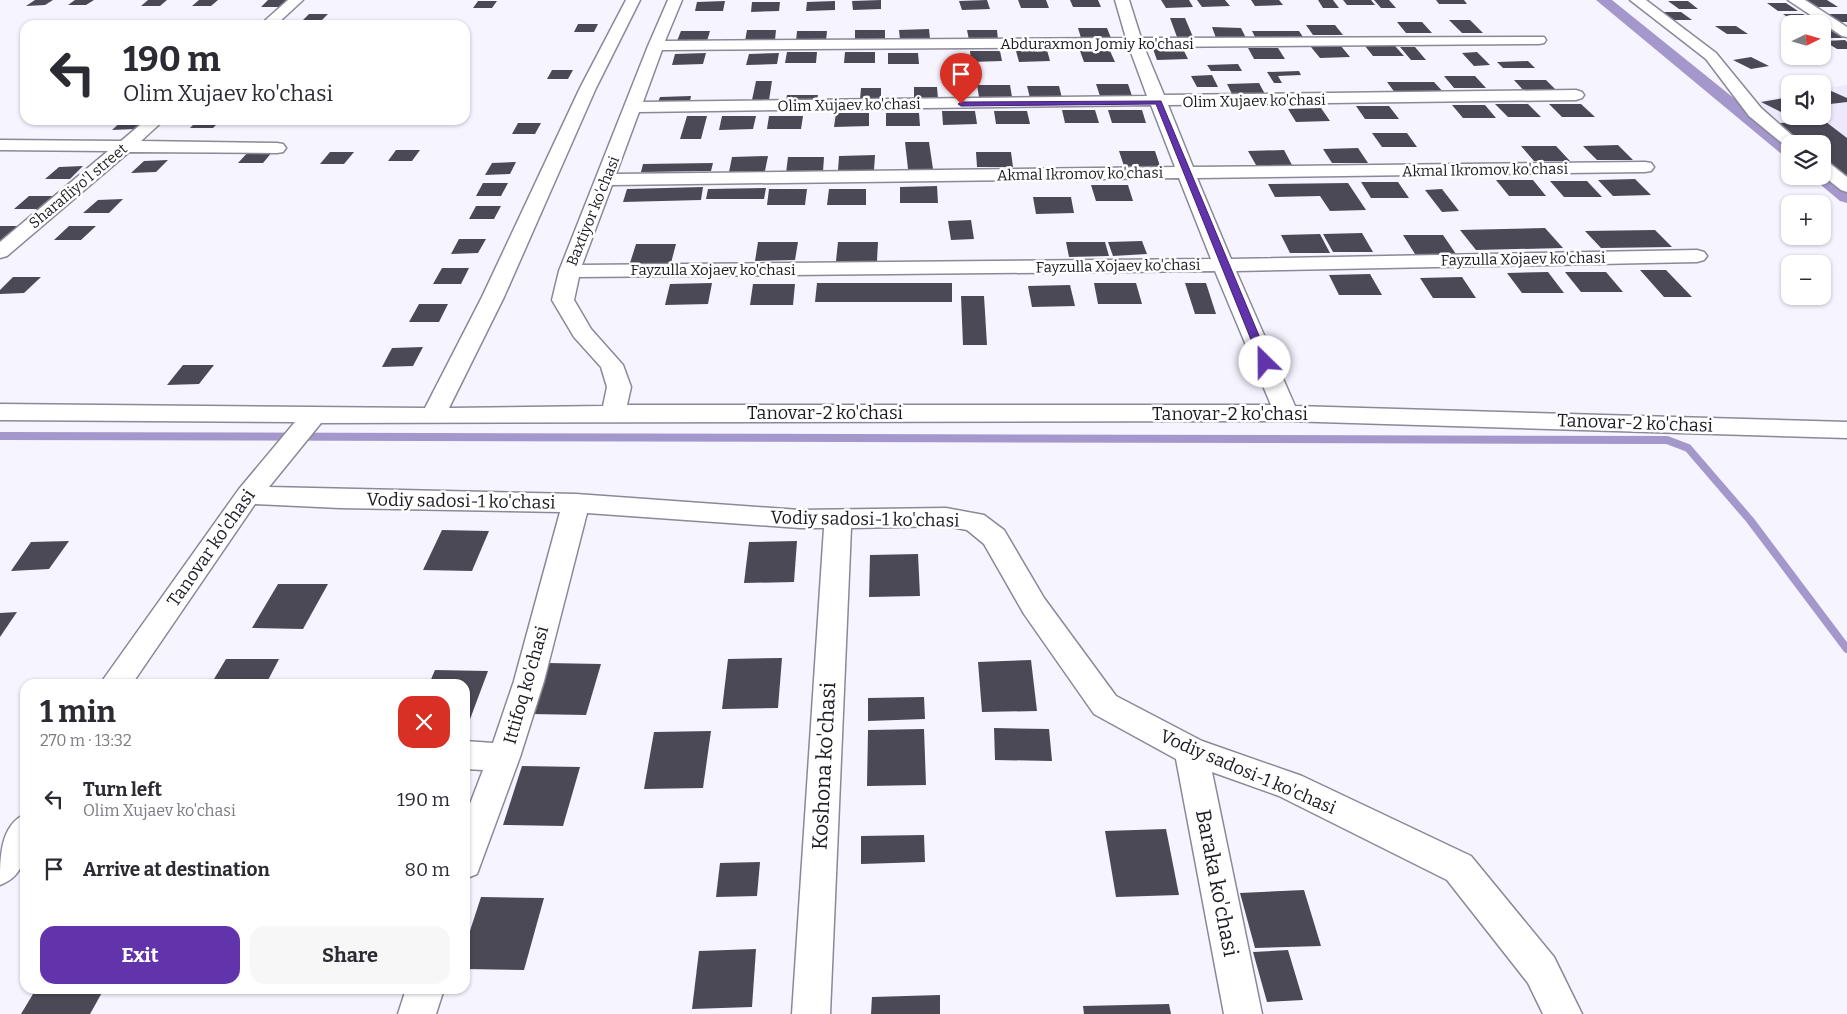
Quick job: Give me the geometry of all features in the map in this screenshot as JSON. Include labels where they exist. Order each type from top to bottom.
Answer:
[{"type":"street","points":[[273,20],[296,0]]},
{"type":"street","points":[[433,416],[493,298],[588,88],[633,0]]},
{"type":"street","name":"Baxtiyor ko'chasi","points":[[613,413],[619,387],[612,365],[582,332],[563,300],[568,271],[606,180],[655,46],[675,0]]},
{"type":"street","points":[[1122,0],[1135,44],[1158,102],[1286,413]]},
{"type":"street","points":[[1637,0],[1711,56],[1755,112],[1783,135]]},
{"type":"street","points":[[1795,0],[1847,33]]},
{"type":"street","name":"Abduraxmon Jomiy ko'chasi","points":[[655,46],[1539,40]]},
{"type":"street","name":"Olim Xujaev ko'chasi","points":[[632,107],[1158,102],[1576,95]]},
{"type":"street","name":"Sharafliyo'l street","points":[[0,252],[150,125]]},
{"type":"street","points":[[0,145],[277,148]]},
{"type":"street","name":"Akmal Ikromov ko'chasi","points":[[606,180],[1645,168]]},
{"type":"street","points":[[1831,173],[1847,186]]},
{"type":"street","name":"Fayzulla Xojaev ko'chasi","points":[[568,271],[1224,265],[1698,256]]},
{"type":"street","name":"Tanovar-2 ko'chasi","points":[[0,412],[313,416],[613,413],[1286,413],[1783,426],[1847,430]]},
{"type":"street","name":"Tanovar ko'chasi","points":[[119,679],[248,495],[313,416]]},
{"type":"street","name":"Vodiy sadosi-1 ko'chasi","points":[[248,495],[340,499],[576,503],[800,519],[946,517],[975,522],[994,537],[1034,606],[1105,705],[1191,751],[1290,786],[1459,868],[1542,970],[1563,1014]]},
{"type":"street","name":"Ittifoq ko'chasi","points":[[470,849],[504,757],[529,681],[576,503]]},
{"type":"street","name":"Koshona ko'chasi","points":[[811,1014],[838,518]]},
{"type":"street","name":"Baraka ko'chasi","points":[[1191,751],[1243,1014]]},
{"type":"street","points":[[470,755],[504,757]]},
{"type":"street","points":[[0,869],[20,837]]},
{"type":"street","points":[[417,1014],[423,994]]},
{"type":"shaded area","points":[[1847,85],[1847,179],[1831,166],[1831,135],[1789,135],[1766,117],[1759,101],[1781,97],[1781,125],[1831,125],[1831,88]]},
{"type":"building","points":[[35,0],[53,0],[45,5],[26,6]]},
{"type":"building","points":[[75,0],[94,0],[86,5],[68,5]]},
{"type":"building","points":[[148,0],[167,0],[160,6],[141,6]]},
{"type":"building","points":[[199,0],[218,0],[211,6],[192,6]]},
{"type":"building","points":[[268,0],[287,0],[280,7],[261,7]]},
{"type":"building","points":[[881,0],[881,9],[853,10],[852,1]]},
{"type":"building","points":[[987,0],[990,9],[962,10],[959,1]]},
{"type":"building","points":[[1018,0],[1046,0],[1049,8],[1021,8]]},
{"type":"building","points":[[1070,0],[1098,0],[1101,7],[1073,7]]},
{"type":"building","points":[[1161,0],[1189,0],[1193,7],[1166,8]]},
{"type":"building","points":[[1197,0],[1225,0],[1230,6],[1202,7]]},
{"type":"building","points":[[1251,0],[1279,0],[1283,5],[1255,6]]},
{"type":"building","points":[[1318,0],[1333,0],[1339,8],[1323,8]]},
{"type":"building","points":[[1343,0],[1371,0],[1375,5],[1347,5]]},
{"type":"building","points":[[1374,0],[1389,0],[1396,8],[1381,8]]},
{"type":"building","points":[[1436,0],[1464,0],[1467,4],[1439,4]]},
{"type":"building","points":[[1807,0],[1827,0],[1838,7],[1818,7]]},
{"type":"building","points":[[478,1],[497,1],[492,8],[473,8]]},
{"type":"building","points":[[725,1],[723,11],[695,11],[697,2]]},
{"type":"building","points":[[835,1],[835,10],[806,11],[807,2]]},
{"type":"building","points":[[1668,1],[1688,1],[1698,9],[1679,9]]},
{"type":"building","points":[[752,2],[780,2],[779,11],[751,12]]},
{"type":"building","points":[[1767,3],[1786,3],[1798,11],[1778,11]]},
{"type":"building","points":[[1661,12],[1681,12],[1692,20],[1671,20]]},
{"type":"building","points":[[309,14],[328,14],[322,20],[303,20]]},
{"type":"building","points":[[1783,14],[1804,15],[1784,15]]},
{"type":"building","points":[[1827,14],[1847,14],[1847,22],[1839,22]]},
{"type":"building","points":[[1170,18],[1185,18],[1193,37],[1177,37]]},
{"type":"building","points":[[1449,20],[1470,20],[1483,33],[1462,33]]},
{"type":"building","points":[[1397,22],[1422,22],[1432,33],[1406,33]]},
{"type":"building","points":[[578,24],[598,24],[594,32],[574,32]]},
{"type":"building","points":[[1306,25],[1335,25],[1343,35],[1313,35]]},
{"type":"building","points":[[1715,26],[1736,26],[1748,34],[1727,34]]},
{"type":"building","points":[[1212,27],[1241,28],[1246,38],[1216,38]]},
{"type":"building","points":[[1078,28],[1107,28],[1111,38],[1081,38]]},
{"type":"building","points":[[929,29],[930,39],[900,40],[899,30]]},
{"type":"building","points":[[747,30],[776,30],[775,40],[745,41]]},
{"type":"building","points":[[855,30],[885,30],[885,40],[855,40]]},
{"type":"building","points":[[967,30],[997,30],[998,40],[969,40]]},
{"type":"building","points":[[681,31],[710,31],[707,41],[677,41]]},
{"type":"building","points":[[797,31],[827,31],[826,41],[796,41]]},
{"type":"building","points":[[1252,31],[1299,31],[1303,37],[1255,37]]},
{"type":"building","points":[[1831,31],[1843,38],[1831,38]]},
{"type":"building","points":[[1845,40],[1847,42],[1847,49],[1837,49],[1831,45],[1831,41]]},
{"type":"building","points":[[1341,46],[1350,57],[1320,58],[1311,47]]},
{"type":"building","points":[[1365,46],[1395,46],[1404,56],[1373,56]]},
{"type":"building","points":[[1400,47],[1415,47],[1426,60],[1411,60]]},
{"type":"building","points":[[1248,48],[1278,48],[1285,59],[1254,59]]},
{"type":"building","points":[[1153,49],[1183,49],[1188,59],[1157,60]]},
{"type":"building","points":[[1047,50],[1050,61],[1019,62],[1016,51]]},
{"type":"building","points":[[970,51],[1000,51],[1002,61],[971,62]]},
{"type":"building","points":[[1080,51],[1110,51],[1115,62],[1084,62]]},
{"type":"building","points":[[787,52],[817,52],[816,63],[785,63]]},
{"type":"building","points":[[845,52],[875,52],[875,63],[844,63]]},
{"type":"building","points":[[1477,52],[1490,65],[1474,66],[1462,53]]},
{"type":"building","points":[[706,53],[703,64],[672,65],[675,54]]},
{"type":"building","points":[[779,53],[777,64],[746,65],[749,54]]},
{"type":"building","points":[[888,53],[918,53],[919,64],[888,64]]},
{"type":"building","points":[[1751,57],[1769,66],[1751,69],[1733,60]]},
{"type":"building","points":[[1528,61],[1535,68],[1503,68],[1497,62]]},
{"type":"building","points":[[1238,64],[1242,71],[1211,71],[1207,65]]},
{"type":"building","points":[[552,70],[573,70],[568,79],[547,79]]},
{"type":"building","points":[[1299,71],[1301,75],[1278,76],[1282,83],[1274,83],[1267,72]]},
{"type":"building","points":[[1212,75],[1218,87],[1197,87],[1191,76]]},
{"type":"building","points":[[1444,76],[1475,76],[1486,88],[1454,88]]},
{"type":"building","points":[[1514,80],[1546,80],[1558,92],[1525,92]]},
{"type":"building","points":[[756,81],[772,81],[769,100],[752,100]]},
{"type":"building","points":[[1387,82],[1434,82],[1445,94],[1396,94]]},
{"type":"building","points":[[1259,83],[1266,96],[1233,96],[1227,84]]},
{"type":"building","points":[[1096,84],[1128,84],[1132,96],[1100,96]]},
{"type":"building","points":[[977,85],[1010,85],[1012,97],[979,97]]},
{"type":"building","points":[[1027,86],[1059,86],[1062,98],[1030,98]]},
{"type":"building","points":[[914,87],[937,87],[938,99],[914,99]]},
{"type":"building","points":[[861,88],[881,88],[881,100],[860,100]]},
{"type":"building","points":[[1831,91],[1847,98],[1847,102],[1831,104]]},
{"type":"building","points":[[787,95],[818,95],[817,100],[786,100]]},
{"type":"building","points":[[691,96],[690,101],[658,102],[660,97]]},
{"type":"building","points":[[1781,99],[1781,112],[1761,102]]},
{"type":"building","points":[[1495,104],[1528,104],[1541,117],[1508,117]]},
{"type":"building","points":[[1549,104],[1581,104],[1595,117],[1562,117]]},
{"type":"building","points":[[1452,105],[1485,105],[1496,118],[1463,118]]},
{"type":"building","points":[[1356,106],[1389,106],[1399,119],[1365,119]]},
{"type":"building","points":[[1321,108],[1330,121],[1296,122],[1288,109]]},
{"type":"building","points":[[1062,110],[1095,110],[1099,123],[1065,123]]},
{"type":"building","points":[[1108,110],[1142,110],[1146,123],[1112,123]]},
{"type":"building","points":[[942,111],[975,111],[977,124],[943,125]]},
{"type":"building","points":[[994,111],[1027,111],[1030,124],[996,124]]},
{"type":"building","points":[[836,113],[869,113],[869,126],[834,127]]},
{"type":"building","points":[[886,113],[919,113],[920,126],[886,126]]},
{"type":"building","points":[[687,116],[707,116],[701,139],[680,139]]},
{"type":"building","points":[[722,116],[756,116],[753,129],[719,130]]},
{"type":"building","points":[[769,116],[803,116],[801,129],[767,129]]},
{"type":"building","points":[[518,123],[541,123],[535,134],[512,134]]},
{"type":"building","points":[[1777,123],[1781,123],[1781,125],[1830,125],[1847,138],[1847,177],[1831,165],[1831,135],[1792,135]]},
{"type":"building","points":[[118,125],[140,125],[135,129],[112,130]]},
{"type":"building","points":[[193,125],[216,125],[213,128],[190,128]]},
{"type":"building","points":[[1372,133],[1407,133],[1417,147],[1382,147]]},
{"type":"building","points":[[905,142],[929,142],[933,169],[908,169]]},
{"type":"building","points":[[1618,145],[1633,160],[1597,160],[1583,146]]},
{"type":"building","points":[[1521,146],[1556,146],[1570,161],[1534,161]]},
{"type":"building","points":[[1358,148],[1368,163],[1332,163],[1323,149]]},
{"type":"building","points":[[396,150],[420,150],[412,161],[388,161]]},
{"type":"building","points":[[1284,150],[1292,165],[1256,165],[1248,151]]},
{"type":"building","points":[[249,151],[273,151],[263,163],[238,163]]},
{"type":"building","points":[[1119,151],[1155,151],[1160,166],[1124,166]]},
{"type":"building","points":[[330,152],[354,152],[344,164],[320,164]]},
{"type":"building","points":[[976,152],[1011,152],[1013,167],[977,167]]},
{"type":"building","points":[[875,155],[874,170],[838,171],[839,156]]},
{"type":"building","points":[[768,156],[765,171],[729,172],[732,157]]},
{"type":"building","points":[[788,157],[824,157],[823,172],[786,173]]},
{"type":"building","points":[[168,160],[156,172],[131,173],[144,161]]},
{"type":"building","points":[[516,162],[510,174],[485,175],[492,163]]},
{"type":"building","points":[[713,163],[711,171],[641,172],[643,164]]},
{"type":"building","points":[[83,166],[70,179],[45,179],[59,167]]},
{"type":"building","points":[[1635,179],[1651,195],[1613,196],[1598,180]]},
{"type":"building","points":[[1496,180],[1533,180],[1546,196],[1509,196]]},
{"type":"building","points":[[1550,181],[1587,181],[1602,197],[1564,197]]},
{"type":"building","points":[[1361,182],[1398,182],[1409,198],[1371,198]]},
{"type":"building","points":[[483,183],[508,183],[501,196],[476,196]]},
{"type":"building","points":[[1348,183],[1366,210],[1330,211],[1320,196],[1275,197],[1268,184]]},
{"type":"building","points":[[1091,185],[1128,185],[1133,201],[1096,201]]},
{"type":"building","points":[[937,186],[938,203],[900,203],[900,187]]},
{"type":"building","points":[[703,187],[701,200],[623,202],[627,189]]},
{"type":"building","points":[[766,188],[764,199],[706,199],[708,189]]},
{"type":"building","points":[[769,189],[807,189],[805,205],[767,205]]},
{"type":"building","points":[[829,189],[866,189],[866,205],[827,205]]},
{"type":"building","points":[[1442,189],[1459,211],[1442,212],[1425,190]]},
{"type":"building","points":[[29,196],[54,196],[40,209],[14,209]]},
{"type":"building","points":[[1033,197],[1071,197],[1074,213],[1036,214]]},
{"type":"building","points":[[123,199],[109,213],[83,213],[98,200]]},
{"type":"building","points":[[476,206],[501,206],[494,219],[469,219]]},
{"type":"building","points":[[971,220],[974,239],[951,240],[948,221]]},
{"type":"building","points":[[0,226],[20,226],[4,240],[0,240]]},
{"type":"building","points":[[69,226],[96,226],[81,240],[54,240]]},
{"type":"building","points":[[1545,228],[1563,248],[1476,250],[1460,230]]},
{"type":"building","points":[[1655,230],[1672,247],[1601,248],[1585,231]]},
{"type":"building","points":[[1362,233],[1373,252],[1333,252],[1323,234]]},
{"type":"building","points":[[1320,234],[1330,253],[1290,253],[1281,235]]},
{"type":"building","points":[[1403,235],[1443,235],[1456,254],[1415,254]]},
{"type":"building","points":[[459,239],[486,239],[478,253],[451,254]]},
{"type":"building","points":[[1142,241],[1147,254],[1113,256],[1108,242]]},
{"type":"building","points":[[758,242],[798,242],[795,260],[755,261]]},
{"type":"building","points":[[838,242],[878,242],[877,261],[836,261]]},
{"type":"building","points":[[1066,242],[1105,242],[1109,256],[1069,257]]},
{"type":"building","points":[[636,244],[676,244],[671,263],[630,263]]},
{"type":"building","points":[[442,268],[469,268],[461,284],[433,284]]},
{"type":"building","points":[[1640,270],[1666,270],[1692,297],[1664,297]]},
{"type":"building","points":[[1548,272],[1564,293],[1522,293],[1507,273]]},
{"type":"building","points":[[1565,272],[1606,272],[1623,292],[1581,292]]},
{"type":"building","points":[[1370,274],[1382,295],[1339,295],[1329,275]]},
{"type":"building","points":[[13,277],[41,277],[24,293],[0,294],[0,290]]},
{"type":"building","points":[[1462,277],[1476,298],[1433,298],[1420,278]]},
{"type":"building","points":[[712,283],[708,304],[665,305],[670,284]]},
{"type":"building","points":[[817,283],[952,283],[952,302],[815,302]]},
{"type":"building","points":[[1094,283],[1136,283],[1142,304],[1098,304]]},
{"type":"building","points":[[1185,283],[1206,283],[1216,314],[1195,314]]},
{"type":"building","points":[[753,284],[795,284],[793,305],[750,305]]},
{"type":"building","points":[[1070,285],[1075,306],[1032,307],[1028,286]]},
{"type":"building","points":[[961,296],[984,296],[987,345],[963,345]]},
{"type":"building","points":[[419,304],[448,304],[439,322],[409,322]]},
{"type":"building","points":[[423,347],[413,366],[382,367],[392,348]]},
{"type":"building","points":[[183,365],[214,365],[199,384],[167,385]]},
{"type":"building","points":[[442,530],[489,531],[472,571],[423,570]]},
{"type":"building","points":[[69,541],[49,569],[11,571],[31,542]]},
{"type":"building","points":[[797,541],[794,582],[744,583],[749,542]]},
{"type":"building","points":[[918,554],[920,596],[869,597],[870,555]]},
{"type":"building","points":[[278,584],[328,584],[303,629],[252,628]]},
{"type":"building","points":[[17,612],[0,637],[0,613]]},
{"type":"building","points":[[782,658],[778,708],[722,709],[728,659]]},
{"type":"building","points":[[226,659],[279,659],[269,679],[214,679]]},
{"type":"building","points":[[1031,660],[1037,711],[982,712],[978,662]]},
{"type":"building","points":[[547,663],[601,664],[586,715],[530,714]]},
{"type":"building","points":[[435,670],[488,671],[470,719],[470,679],[431,679]]},
{"type":"building","points":[[924,697],[925,719],[868,721],[868,698]]},
{"type":"building","points":[[994,728],[1049,729],[1052,761],[995,760]]},
{"type":"building","points":[[924,729],[926,785],[867,786],[868,730]]},
{"type":"building","points":[[711,731],[703,788],[644,789],[654,732]]},
{"type":"building","points":[[522,766],[580,767],[563,826],[503,825]]},
{"type":"building","points":[[1166,829],[1179,895],[1116,897],[1105,831]]},
{"type":"building","points":[[924,835],[925,862],[861,864],[861,836]]},
{"type":"building","points":[[760,862],[757,896],[716,897],[720,863]]},
{"type":"building","points":[[1304,890],[1321,946],[1255,948],[1240,893]]},
{"type":"building","points":[[481,897],[544,898],[524,970],[470,969],[470,931]]},
{"type":"building","points":[[756,949],[752,1007],[692,1009],[699,951]]},
{"type":"building","points":[[1288,950],[1303,1000],[1267,1002],[1253,952]]},
{"type":"building","points":[[33,994],[101,994],[90,1014],[21,1014]]},
{"type":"building","points":[[940,995],[940,1014],[871,1014],[872,997]]},
{"type":"building","points":[[1169,1004],[1171,1014],[1084,1014],[1083,1006]]},
{"type":"waterway","points":[[1603,0],[1781,145]]},
{"type":"waterway","points":[[1831,184],[1847,197]]},
{"type":"waterway","points":[[0,436],[1667,440],[1688,448],[1750,520],[1847,649]]},
{"type":"route","points":[[961,104],[1158,102],[1265,362]]}]
